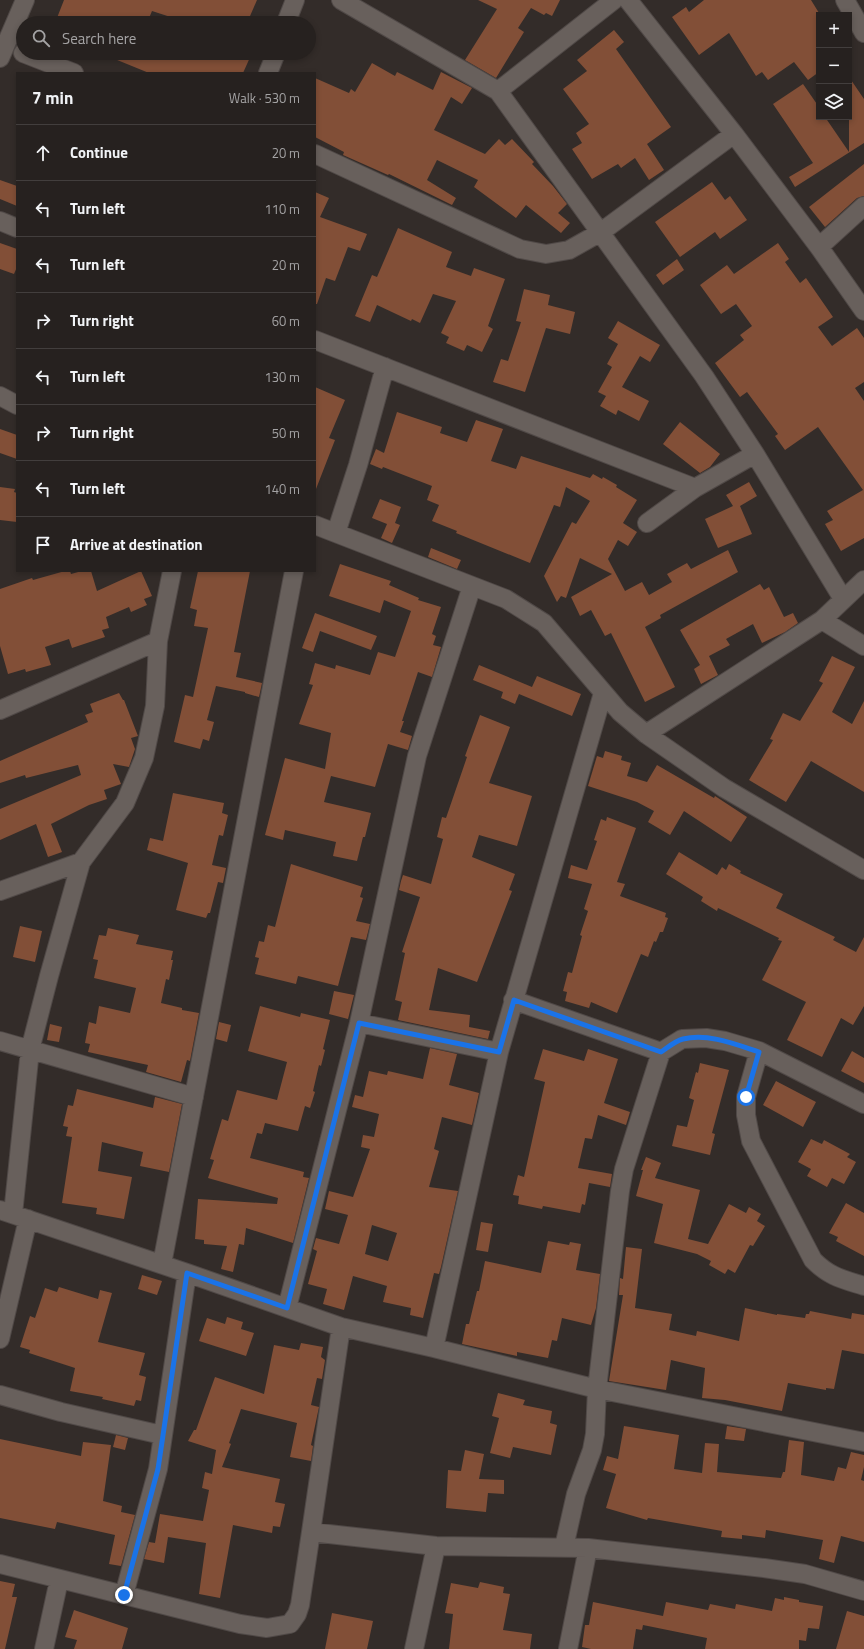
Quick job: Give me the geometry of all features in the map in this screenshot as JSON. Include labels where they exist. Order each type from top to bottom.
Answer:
[{"type":"street","points":[[17,16],[25,0]]},
{"type":"street","points":[[288,16],[294,0]]},
{"type":"street","points":[[341,0],[498,91],[704,376],[755,454],[843,599]]},
{"type":"street","points":[[498,91],[614,0]]},
{"type":"street","points":[[628,0],[734,134],[819,247],[864,311]]},
{"type":"street","points":[[845,0],[864,34]]},
{"type":"street","points":[[16,18],[3,44],[16,50]]},
{"type":"street","points":[[41,60],[71,72]]},
{"type":"street","points":[[268,72],[273,60]]},
{"type":"street","points":[[316,154],[520,249],[546,254],[568,250],[600,232],[734,134]]},
{"type":"street","points":[[819,247],[864,206]]},
{"type":"street","points":[[0,221],[16,228]]},
{"type":"street","points":[[316,340],[695,488]]},
{"type":"street","points":[[336,533],[358,465],[385,367]]},
{"type":"street","points":[[0,396],[16,404]]},
{"type":"street","points":[[647,523],[695,488],[755,454]]},
{"type":"street","points":[[316,525],[506,599],[544,623],[620,712],[646,734],[724,788],[864,870]]},
{"type":"street","points":[[0,1339],[30,1050],[49,976],[82,862],[126,803],[144,758],[156,706],[158,641],[172,572]]},
{"type":"street","points":[[162,1264],[294,572]]},
{"type":"street","points":[[646,734],[822,620],[864,580]]},
{"type":"street","points":[[287,1308],[359,1023],[417,756],[472,586]]},
{"type":"street","points":[[822,620],[864,646]]},
{"type":"street","points":[[0,710],[158,641]]},
{"type":"street","points":[[434,1348],[499,1052],[604,693]]},
{"type":"street","points":[[0,891],[82,862]]},
{"type":"street","points":[[514,1000],[661,1052]]},
{"type":"street","points":[[359,1023],[499,1052]]},
{"type":"street","points":[[564,1548],[576,1494],[592,1450],[595,1434],[597,1389],[620,1191],[624,1169],[661,1052],[682,1039],[706,1038],[725,1041],[759,1052],[864,1104]]},
{"type":"street","points":[[0,1041],[194,1097]]},
{"type":"street","points":[[759,1052],[746,1097],[746,1115],[751,1141],[813,1260],[823,1271],[834,1277],[864,1286]]},
{"type":"street","points":[[14,1214],[341,1327],[434,1348],[597,1389],[864,1442]]},
{"type":"street","points":[[124,1595],[158,1469],[187,1273]]},
{"type":"street","points":[[0,1564],[59,1580],[254,1626],[267,1628],[290,1624],[297,1614],[300,1605],[341,1327]]},
{"type":"street","points":[[0,1395],[61,1412],[162,1435]]},
{"type":"street","points":[[311,1532],[436,1546],[588,1548],[805,1574],[864,1591]]},
{"type":"street","points":[[414,1649],[436,1546]]},
{"type":"street","points":[[568,1649],[588,1548]]},
{"type":"street","points":[[44,1649],[59,1580]]},
{"type":"building","points":[[64,0],[257,0],[250,16],[167,16],[152,11],[150,16],[58,16]]},
{"type":"building","points":[[478,0],[560,0],[552,16],[546,13],[544,15],[531,8],[518,28],[524,32],[496,78],[465,60],[497,9]]},
{"type":"building","points":[[704,0],[811,0],[818,12],[816,12],[816,74],[808,80],[794,62],[768,80],[762,72],[756,76],[729,33],[699,55],[672,17],[686,7],[689,12]]},
{"type":"building","points":[[614,30],[624,42],[616,49],[671,127],[647,144],[664,170],[649,180],[635,158],[621,168],[618,164],[592,179],[572,149],[582,143],[576,133],[589,124],[563,89],[587,71],[577,60]]},
{"type":"building","points":[[117,60],[249,60],[243,72],[147,72]]},
{"type":"building","points":[[372,63],[395,76],[397,72],[433,90],[441,72],[472,88],[462,104],[451,97],[434,130],[485,154],[499,139],[505,145],[512,139],[534,162],[532,164],[553,186],[567,204],[558,213],[570,223],[561,233],[526,205],[516,218],[474,187],[478,180],[437,160],[427,180],[456,198],[452,205],[389,174],[388,175],[343,155],[344,152],[316,138],[316,78],[349,93],[351,89],[355,92]]},
{"type":"building","points":[[852,81],[864,99],[864,143],[795,187],[789,177],[813,163],[773,104],[803,84],[816,103],[816,120],[827,120],[849,152],[849,120],[852,120]]},
{"type":"building","points":[[864,164],[864,196],[857,198],[825,227],[809,207]]},
{"type":"building","points":[[0,180],[16,186],[16,206],[0,199]]},
{"type":"building","points":[[712,182],[725,200],[730,196],[747,220],[720,239],[715,232],[680,257],[655,222]]},
{"type":"building","points":[[316,192],[329,198],[320,217],[367,234],[360,251],[348,247],[335,281],[326,278],[317,304]]},
{"type":"building","points":[[398,228],[452,252],[446,267],[471,276],[474,268],[505,279],[488,326],[493,329],[482,352],[467,345],[464,351],[446,343],[449,337],[441,333],[456,301],[433,294],[420,323],[412,319],[411,321],[377,305],[370,322],[355,316],[372,275],[377,277]]},
{"type":"building","points":[[0,243],[16,249],[16,269],[14,274],[0,269]]},
{"type":"building","points":[[778,243],[789,259],[785,262],[800,283],[806,278],[833,317],[818,327],[832,346],[857,328],[864,338],[864,382],[855,388],[864,401],[864,538],[841,551],[825,524],[833,520],[827,511],[863,490],[818,427],[785,450],[775,436],[778,434],[747,392],[740,397],[715,363],[744,340],[740,335],[752,326],[736,304],[721,314],[700,285],[727,265],[734,274]]},
{"type":"building","points":[[677,259],[684,270],[663,285],[656,275]]},
{"type":"building","points":[[524,289],[550,295],[548,305],[575,312],[570,334],[546,328],[525,392],[493,382],[501,359],[508,361],[521,322],[516,321]]},
{"type":"building","points":[[618,321],[660,345],[650,362],[640,356],[622,387],[649,401],[639,421],[618,410],[616,415],[600,406],[606,396],[598,392],[612,367],[607,364],[618,344],[608,338]]},
{"type":"building","points":[[316,387],[345,400],[329,438],[335,440],[316,489]]},
{"type":"building","points":[[397,412],[442,427],[440,433],[467,442],[476,420],[503,429],[491,461],[516,469],[521,456],[590,478],[593,474],[602,479],[603,477],[617,485],[616,487],[637,500],[623,523],[637,532],[628,546],[618,540],[608,559],[625,591],[642,582],[649,595],[672,582],[667,574],[687,563],[691,569],[728,550],[738,572],[660,615],[661,618],[645,627],[675,687],[645,702],[611,633],[605,636],[591,610],[580,616],[571,597],[612,574],[580,558],[566,598],[561,596],[557,602],[544,576],[572,522],[576,524],[590,501],[566,487],[560,507],[554,505],[530,563],[456,533],[457,531],[432,521],[439,505],[427,500],[432,486],[383,467],[382,469],[370,464],[376,449],[384,453]]},
{"type":"building","points":[[680,422],[720,454],[710,467],[700,473],[663,444]]},
{"type":"building","points":[[0,429],[16,435],[16,459],[0,453]]},
{"type":"building","points":[[749,482],[757,496],[740,506],[752,534],[718,548],[705,519],[733,506],[726,495]]},
{"type":"building","points":[[0,487],[15,489],[16,522],[0,520]]},
{"type":"building","points":[[380,499],[401,507],[395,523],[400,525],[392,543],[381,538],[387,524],[372,518]]},
{"type":"building","points":[[431,548],[461,560],[457,569],[428,557]]},
{"type":"building","points":[[340,564],[391,581],[389,585],[419,598],[418,600],[441,607],[432,634],[436,636],[433,645],[441,647],[432,677],[418,672],[402,721],[404,721],[400,732],[412,736],[408,750],[388,744],[375,787],[331,776],[324,802],[371,813],[357,861],[333,856],[336,842],[285,830],[283,840],[265,835],[285,758],[325,769],[331,733],[299,724],[313,685],[309,684],[315,663],[335,669],[336,665],[370,675],[378,652],[395,657],[411,611],[384,600],[380,613],[329,596]]},
{"type":"building","points":[[61,572],[70,572],[71,574],[78,572],[91,572],[97,591],[141,572],[152,596],[144,599],[147,605],[131,612],[129,607],[106,617],[109,628],[102,630],[105,637],[72,648],[69,639],[45,647],[51,665],[26,672],[25,669],[8,674],[0,646],[0,589],[32,578],[33,580]]},
{"type":"building","points":[[198,572],[250,572],[234,652],[241,653],[236,677],[262,683],[259,697],[245,692],[216,686],[207,720],[214,722],[209,741],[203,739],[200,749],[174,742],[185,695],[193,697],[208,628],[194,626],[197,610],[190,608]]},
{"type":"building","points":[[760,584],[764,590],[769,587],[784,617],[793,613],[798,623],[785,632],[762,643],[753,624],[726,639],[730,645],[709,656],[718,675],[701,684],[694,669],[700,665],[680,630]]},
{"type":"building","points":[[315,613],[377,636],[371,650],[320,631],[313,652],[302,648]]},
{"type":"building","points":[[832,656],[855,667],[832,712],[852,724],[864,701],[864,792],[811,761],[786,802],[749,780],[773,740],[770,739],[783,713],[800,721],[823,683],[819,681]]},
{"type":"building","points":[[479,665],[532,687],[537,676],[581,694],[572,716],[519,694],[515,704],[501,698],[503,692],[473,680]]},
{"type":"building","points":[[119,693],[124,700],[138,736],[131,738],[135,749],[129,767],[113,764],[121,784],[104,790],[107,799],[89,805],[51,824],[62,852],[48,857],[36,824],[0,840],[0,809],[81,775],[78,765],[26,778],[25,775],[0,783],[0,761],[88,722],[85,715],[93,712],[90,704]]},
{"type":"building","points":[[480,715],[510,727],[489,783],[532,796],[517,846],[479,835],[472,857],[515,874],[509,890],[512,891],[477,982],[438,968],[429,1010],[470,1015],[469,1027],[490,1031],[488,1039],[398,1020],[402,1002],[395,1000],[405,953],[402,952],[420,897],[399,890],[401,881],[403,875],[431,884],[443,839],[437,837],[442,817],[446,818],[467,757],[465,756]]},
{"type":"building","points":[[605,751],[622,756],[621,760],[631,763],[627,776],[647,782],[657,765],[714,798],[715,796],[747,817],[731,842],[684,811],[670,835],[648,822],[654,811],[637,802],[588,786],[597,756],[603,758]]},
{"type":"building","points":[[173,793],[224,803],[222,813],[228,815],[223,836],[219,835],[212,865],[226,868],[223,883],[218,882],[210,913],[208,913],[206,918],[176,910],[188,863],[147,850],[150,838],[163,841]]},
{"type":"building","points":[[607,817],[636,828],[617,882],[625,884],[620,896],[666,913],[665,917],[668,918],[663,932],[660,932],[656,942],[654,941],[648,957],[641,954],[617,1013],[591,1002],[589,1008],[565,1001],[567,992],[563,991],[568,972],[572,973],[582,936],[580,935],[588,911],[584,909],[592,884],[568,878],[571,865],[587,870],[597,841],[594,840],[601,819],[606,821]]},
{"type":"building","points":[[679,852],[717,875],[722,867],[726,870],[729,864],[741,871],[740,873],[783,894],[776,908],[835,937],[833,940],[856,952],[864,937],[864,1006],[853,1025],[841,1018],[822,1057],[787,1040],[806,1002],[762,980],[782,941],[778,940],[779,938],[718,908],[717,911],[701,901],[703,897],[666,874]]},
{"type":"building","points":[[291,864],[363,887],[360,897],[363,898],[356,921],[370,924],[366,940],[351,937],[338,986],[298,976],[296,984],[255,974],[259,958],[255,957],[259,941],[264,942],[268,925],[275,927]]},
{"type":"building","points":[[20,926],[42,931],[35,962],[13,957]]},
{"type":"building","points":[[108,928],[139,935],[136,944],[173,951],[171,960],[173,960],[169,980],[166,979],[161,1003],[182,1008],[182,1010],[199,1013],[190,1061],[187,1060],[181,1082],[146,1072],[148,1065],[88,1052],[90,1044],[85,1043],[89,1022],[96,1024],[99,1006],[130,1013],[136,988],[94,978],[98,960],[93,959],[99,935],[106,936]]},
{"type":"building","points":[[334,991],[354,995],[348,1019],[329,1014]]},
{"type":"building","points":[[260,1006],[300,1017],[301,1013],[330,1020],[323,1049],[325,1050],[321,1066],[319,1065],[313,1091],[315,1092],[310,1108],[305,1106],[298,1131],[265,1123],[262,1134],[257,1133],[250,1158],[304,1172],[303,1177],[309,1178],[293,1243],[246,1228],[244,1245],[239,1244],[233,1272],[221,1269],[227,1246],[204,1244],[204,1240],[195,1239],[198,1199],[277,1204],[278,1198],[208,1178],[214,1160],[210,1159],[222,1119],[228,1121],[237,1090],[277,1100],[287,1062],[248,1051]]},
{"type":"building","points":[[219,1022],[231,1025],[227,1042],[216,1039]]},
{"type":"building","points":[[50,1024],[62,1027],[59,1042],[47,1040]]},
{"type":"building","points":[[430,1048],[457,1054],[449,1085],[479,1093],[472,1125],[442,1117],[434,1149],[439,1151],[429,1187],[458,1191],[441,1267],[439,1274],[434,1273],[423,1318],[410,1315],[411,1308],[383,1302],[387,1286],[353,1276],[344,1310],[323,1304],[327,1289],[308,1284],[317,1251],[313,1249],[316,1238],[339,1244],[348,1215],[325,1209],[329,1191],[353,1197],[370,1149],[361,1147],[363,1135],[374,1137],[379,1114],[352,1107],[355,1095],[363,1097],[369,1071],[387,1075],[388,1071],[423,1079]],"holes":[[[372,1225],[397,1233],[388,1261],[365,1254]]]},
{"type":"building","points":[[543,1049],[584,1061],[588,1049],[618,1059],[604,1103],[630,1112],[626,1125],[598,1115],[592,1139],[585,1138],[578,1168],[612,1174],[610,1187],[589,1183],[585,1205],[582,1204],[580,1213],[543,1206],[542,1209],[518,1204],[519,1196],[513,1195],[518,1175],[524,1177],[545,1082],[534,1079]]},
{"type":"building","points":[[852,1051],[864,1058],[864,1083],[841,1071]]},
{"type":"building","points":[[700,1063],[729,1070],[712,1133],[715,1134],[710,1155],[672,1146],[677,1125],[687,1127],[694,1100],[689,1098]]},
{"type":"building","points":[[776,1081],[816,1102],[803,1127],[763,1105]]},
{"type":"building","points":[[77,1089],[153,1108],[155,1097],[182,1104],[169,1172],[140,1166],[143,1152],[102,1142],[98,1171],[132,1177],[124,1219],[96,1214],[97,1208],[62,1203],[72,1137],[66,1136],[68,1127],[63,1126],[68,1105],[73,1106]]},
{"type":"building","points":[[811,1139],[822,1144],[824,1140],[850,1154],[847,1157],[856,1162],[844,1184],[832,1178],[827,1187],[807,1176],[811,1169],[798,1162]]},
{"type":"building","points":[[646,1157],[661,1163],[655,1178],[700,1190],[688,1239],[708,1244],[729,1204],[746,1213],[749,1207],[761,1214],[757,1221],[765,1226],[753,1246],[750,1245],[735,1273],[728,1269],[725,1274],[709,1265],[711,1261],[697,1254],[654,1243],[663,1204],[636,1196],[643,1170],[641,1170]]},
{"type":"building","points":[[846,1203],[864,1213],[864,1256],[836,1241],[838,1237],[829,1233]]},
{"type":"building","points":[[481,1222],[493,1224],[488,1252],[476,1250]]},
{"type":"building","points":[[548,1241],[569,1245],[570,1242],[581,1244],[576,1270],[600,1274],[596,1308],[591,1325],[562,1318],[557,1341],[552,1340],[548,1358],[517,1352],[517,1356],[462,1344],[466,1324],[469,1324],[477,1291],[479,1291],[485,1261],[541,1273]]},
{"type":"building","points":[[626,1247],[642,1249],[635,1308],[672,1314],[669,1330],[696,1336],[697,1331],[739,1341],[745,1308],[777,1315],[805,1318],[806,1314],[809,1314],[810,1311],[851,1319],[852,1313],[864,1315],[864,1354],[842,1350],[834,1389],[826,1388],[826,1390],[788,1383],[782,1411],[725,1400],[702,1398],[705,1368],[671,1360],[666,1390],[609,1381],[623,1295],[619,1295],[620,1278],[623,1279]]},
{"type":"building","points":[[142,1275],[162,1281],[157,1295],[138,1289]]},
{"type":"building","points":[[59,1287],[98,1299],[100,1290],[112,1293],[98,1342],[145,1353],[139,1375],[146,1377],[141,1401],[136,1400],[134,1406],[102,1399],[103,1397],[70,1391],[75,1368],[29,1353],[30,1350],[20,1347],[30,1316],[35,1318],[45,1288],[57,1292]]},
{"type":"building","points":[[227,1317],[243,1322],[241,1329],[254,1333],[246,1356],[199,1341],[207,1318],[225,1324]]},
{"type":"building","points":[[301,1343],[323,1347],[321,1357],[325,1360],[322,1379],[317,1378],[311,1405],[319,1407],[311,1445],[313,1446],[311,1461],[290,1457],[297,1423],[241,1409],[229,1443],[231,1444],[222,1467],[280,1479],[275,1502],[285,1504],[280,1527],[273,1526],[272,1533],[233,1525],[220,1598],[199,1594],[206,1543],[168,1537],[164,1563],[144,1559],[149,1542],[155,1543],[160,1514],[203,1521],[209,1490],[202,1488],[205,1472],[212,1474],[216,1450],[188,1441],[194,1430],[196,1430],[215,1377],[264,1394],[274,1345],[299,1350]]},
{"type":"building","points":[[498,1393],[525,1400],[523,1405],[552,1411],[550,1423],[557,1425],[551,1455],[513,1447],[510,1458],[490,1453],[499,1418],[492,1416]]},
{"type":"building","points":[[624,1426],[679,1435],[674,1469],[702,1473],[705,1443],[719,1444],[717,1472],[781,1478],[783,1472],[785,1472],[789,1440],[804,1442],[801,1475],[834,1481],[838,1467],[846,1469],[851,1452],[864,1455],[864,1467],[861,1480],[864,1481],[864,1542],[841,1536],[834,1563],[819,1559],[823,1540],[766,1530],[765,1538],[742,1535],[742,1539],[721,1537],[722,1531],[648,1518],[647,1520],[606,1508],[616,1474],[603,1470],[607,1456],[618,1459]]},
{"type":"building","points":[[727,1426],[746,1429],[744,1441],[725,1439]]},
{"type":"building","points":[[116,1435],[128,1438],[125,1450],[113,1447]]},
{"type":"building","points":[[0,1439],[81,1456],[83,1442],[111,1445],[103,1501],[122,1506],[121,1512],[135,1515],[121,1566],[109,1564],[115,1535],[57,1522],[55,1529],[0,1518]]},
{"type":"building","points":[[465,1450],[484,1454],[479,1479],[504,1480],[504,1494],[488,1493],[486,1512],[446,1508],[448,1470],[461,1471]]},
{"type":"building","points":[[0,1581],[15,1584],[12,1597],[17,1597],[5,1649],[0,1649]]},
{"type":"building","points":[[480,1582],[504,1587],[503,1593],[510,1594],[503,1630],[532,1634],[530,1649],[449,1649],[453,1614],[445,1613],[451,1583],[478,1588]]},
{"type":"building","points":[[784,1597],[799,1600],[799,1602],[823,1606],[819,1629],[808,1628],[806,1641],[799,1640],[799,1649],[705,1649],[707,1638],[643,1625],[642,1630],[636,1629],[633,1649],[591,1649],[582,1647],[585,1625],[589,1625],[593,1602],[663,1616],[666,1602],[708,1610],[710,1604],[735,1609],[736,1604],[772,1611],[775,1598],[784,1600]]},
{"type":"building","points":[[74,1610],[128,1628],[122,1649],[74,1649],[77,1640],[65,1637]]},
{"type":"building","points":[[847,1611],[864,1616],[864,1649],[836,1649]]},
{"type":"building","points":[[332,1613],[373,1621],[367,1649],[325,1649]]},
{"type":"route","points":[[124,1595],[158,1469],[187,1273],[287,1308],[359,1023],[499,1052],[514,1000],[661,1052],[682,1039],[706,1038],[725,1041],[759,1052],[746,1097]]}]
